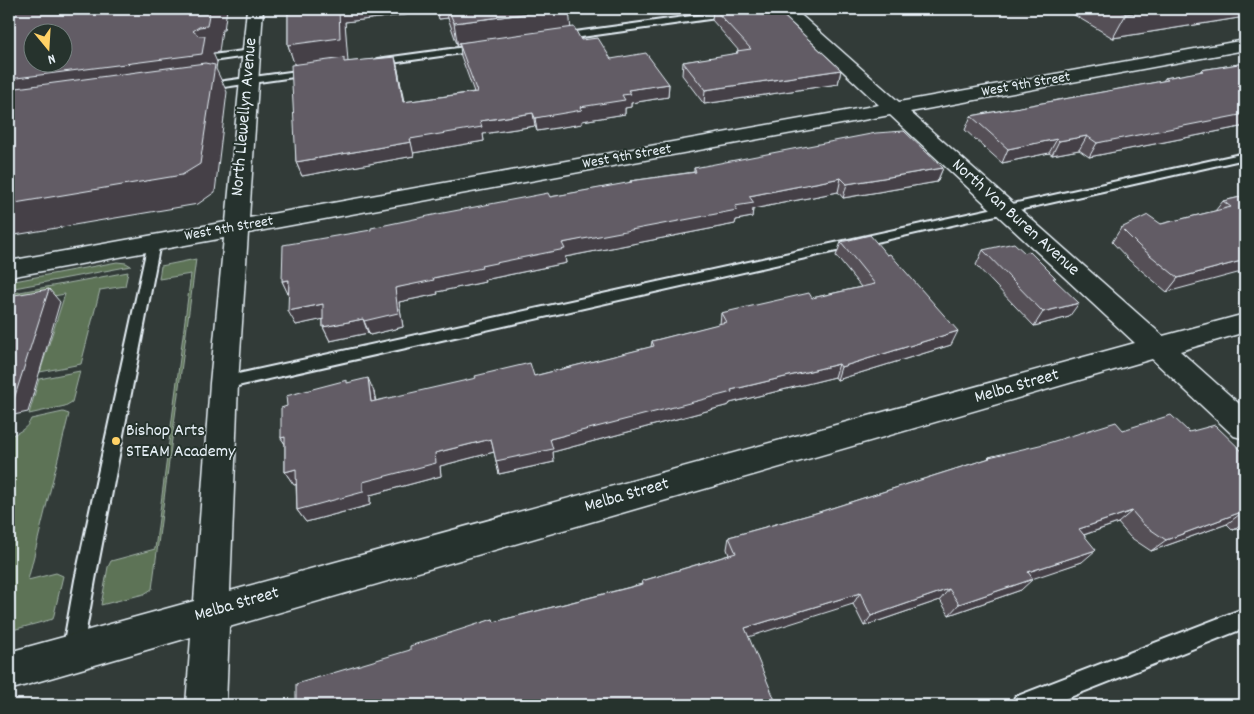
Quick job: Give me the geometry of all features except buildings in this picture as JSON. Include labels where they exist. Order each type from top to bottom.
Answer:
[{"type":"street","name":"North Llewellyn Avenue","points":[[206,705],[224,383],[235,228],[255,9]]},
{"type":"street","name":"North Van Buren Avenue","points":[[785,9],[1245,427]]},
{"type":"street","name":"West 9th Street","points":[[9,269],[1245,45]]},
{"type":"street","name":"Melba Street","points":[[9,671],[212,612],[1245,323]]},
{"type":"lane","points":[[552,38],[759,9]]},
{"type":"lane","points":[[366,64],[494,46]]},
{"type":"lane","points":[[212,58],[251,53]]},
{"type":"lane","points":[[191,88],[327,69]]},
{"type":"lane","points":[[224,383],[1245,156]]},
{"type":"lane","points":[[72,653],[90,552],[154,243]]},
{"type":"lane","points":[[1023,705],[1245,618]]},
{"type":"green space","points":[[196,259],[152,589],[144,594],[101,605],[108,567],[111,561],[155,549],[191,274],[159,279],[161,266]]},
{"type":"green space","points":[[117,262],[126,263],[131,266],[9,289],[9,282]]},
{"type":"green space","points":[[128,272],[125,286],[100,290],[81,364],[40,372],[65,294],[9,304],[9,294]]},
{"type":"green space","points":[[80,371],[72,402],[65,406],[29,414],[39,379]]},
{"type":"green space","points":[[63,412],[69,414],[28,580],[56,573],[63,576],[53,619],[9,631],[9,436],[25,428],[31,419]]},
{"type":"place","name":"Bishop Arts STEAM Academy","points":[[116,441]]}]
